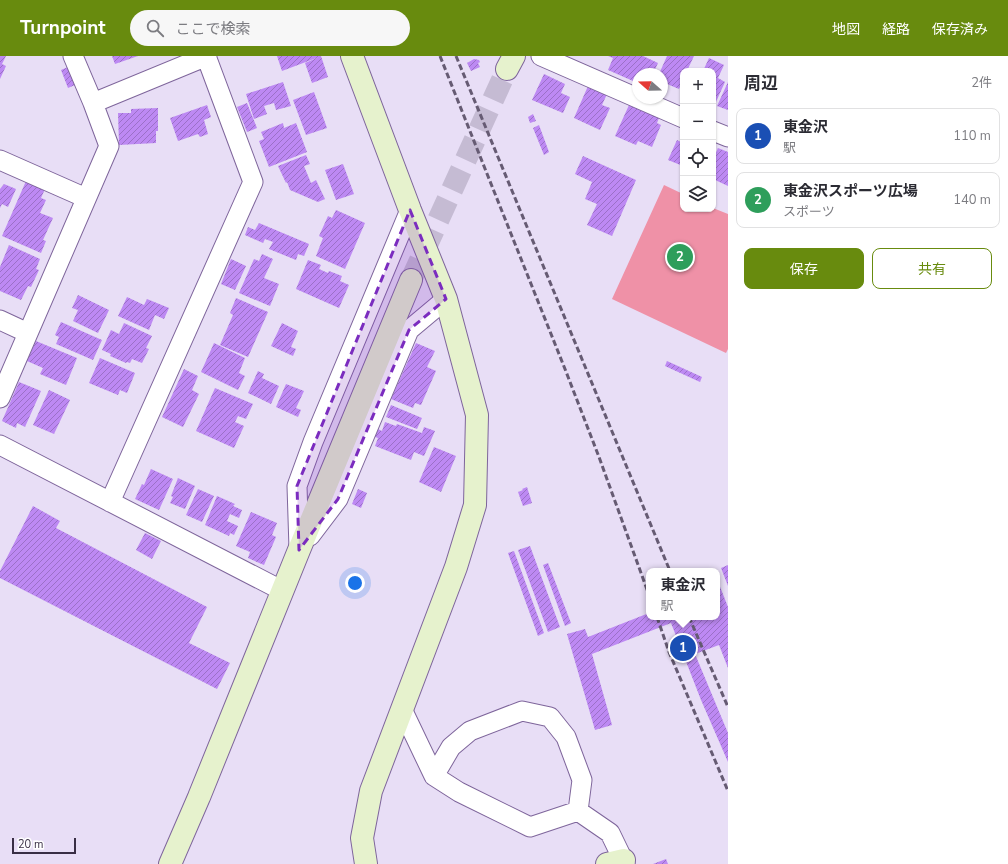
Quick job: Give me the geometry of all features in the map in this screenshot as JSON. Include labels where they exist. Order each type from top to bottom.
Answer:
[{"type":"street","points":[[0,398],[109,146],[93,102],[73,56]]},
{"type":"street","points":[[93,102],[207,56],[253,182],[110,502]]},
{"type":"street","points":[[352,56],[410,210],[446,299],[478,415],[475,505],[456,567],[371,791],[362,838],[366,864]]},
{"type":"street","points":[[541,56],[680,117]]},
{"type":"street","points":[[716,132],[728,137]]},
{"type":"street","points":[[0,160],[86,198]]},
{"type":"street","points":[[299,550],[297,486],[312,442],[410,210]]},
{"type":"street","points":[[170,864],[200,797],[299,550],[411,280]]},
{"type":"street","points":[[299,550],[338,499],[409,330],[446,299]]},
{"type":"street","points":[[0,320],[28,333]]},
{"type":"street","points":[[0,445],[283,590]]},
{"type":"street","points":[[402,709],[434,776],[459,792],[530,827],[578,811]]},
{"type":"street","points":[[434,776],[451,747],[470,732],[522,711],[550,717],[566,736],[582,780],[578,811]]},
{"type":"street","points":[[578,811],[610,833],[618,863]]},
{"type":"highlighted area","points":[[410,210],[446,299],[409,330],[338,499],[299,550],[297,486]]},
{"type":"shaded area","points":[[664,185],[680,193],[680,212],[716,212],[716,209],[728,214],[728,349],[726,353],[612,299]]},
{"type":"building","points":[[0,56],[6,56],[2,64],[6,66],[0,79]]},
{"type":"building","points":[[112,56],[138,56],[115,64]]},
{"type":"building","points":[[277,56],[321,56],[328,77],[312,83],[305,63],[319,57],[282,71]]},
{"type":"building","points":[[608,56],[643,56],[658,63],[656,68],[632,68],[632,81],[608,70],[613,58]]},
{"type":"building","points":[[667,56],[694,56],[688,68],[680,68],[679,89],[668,84],[668,68],[662,68]]},
{"type":"building","points":[[709,58],[724,65],[718,78],[725,82],[716,102],[716,68],[704,68]]},
{"type":"building","points":[[474,59],[479,60],[480,62],[478,63],[480,67],[471,71],[467,63]]},
{"type":"building","points":[[68,67],[75,85],[68,88],[61,70]]},
{"type":"building","points":[[544,74],[565,84],[561,93],[570,97],[563,113],[532,100]]},
{"type":"building","points":[[283,82],[291,106],[276,110],[274,103],[264,106],[267,114],[254,119],[246,94]]},
{"type":"building","points":[[728,82],[728,110],[717,106]]},
{"type":"building","points":[[588,86],[607,94],[602,105],[610,108],[600,130],[574,118]]},
{"type":"building","points":[[314,92],[327,128],[306,135],[293,100]]},
{"type":"building","points":[[247,103],[257,128],[247,132],[237,107]]},
{"type":"building","points":[[207,105],[211,117],[204,120],[208,134],[200,137],[198,134],[178,141],[170,118]]},
{"type":"building","points":[[629,105],[659,118],[657,123],[661,125],[652,147],[638,141],[636,145],[615,136]]},
{"type":"building","points":[[158,108],[158,131],[156,131],[156,143],[119,145],[118,113],[131,113],[131,109]]},
{"type":"building","points":[[533,114],[536,121],[530,123],[528,117]]},
{"type":"building","points":[[283,123],[284,128],[296,123],[307,152],[269,167],[259,141],[264,139],[261,132]]},
{"type":"building","points":[[539,125],[549,152],[544,155],[533,128]]},
{"type":"building","points":[[677,140],[680,142],[680,165],[668,160]]},
{"type":"building","points":[[718,148],[728,152],[728,186],[716,180],[716,152]]},
{"type":"building","points":[[306,155],[310,164],[304,166],[311,183],[316,180],[325,199],[318,202],[290,190],[278,166]]},
{"type":"building","points":[[583,156],[636,180],[612,236],[587,225],[597,204],[585,199],[592,182],[575,174]]},
{"type":"building","points":[[343,164],[354,194],[336,200],[325,170]]},
{"type":"building","points":[[26,181],[45,189],[41,198],[46,200],[40,213],[53,218],[43,240],[46,241],[41,253],[2,236]]},
{"type":"building","points":[[4,184],[16,189],[8,207],[2,204],[0,208],[0,189]]},
{"type":"building","points":[[336,210],[365,223],[345,269],[316,256],[323,238],[319,236],[328,216],[332,218]]},
{"type":"building","points":[[259,223],[309,244],[304,256],[298,254],[296,260],[269,249],[273,242],[265,239],[263,243],[245,235],[248,227],[255,230]]},
{"type":"building","points":[[9,245],[40,259],[36,269],[39,270],[31,287],[28,286],[21,300],[0,291],[0,267]]},
{"type":"building","points":[[262,254],[273,259],[264,278],[279,284],[270,306],[239,293],[254,259],[259,261]]},
{"type":"building","points":[[231,259],[246,266],[235,290],[221,284]]},
{"type":"building","points":[[308,260],[321,265],[319,269],[328,273],[329,271],[342,276],[340,281],[349,285],[339,308],[296,289]]},
{"type":"building","points":[[78,295],[109,310],[98,333],[73,321],[78,310],[72,308]]},
{"type":"building","points":[[127,297],[144,305],[147,299],[169,308],[164,319],[155,315],[149,330],[118,316]]},
{"type":"building","points":[[236,298],[268,312],[248,357],[220,345],[233,315],[230,313]]},
{"type":"building","points":[[61,322],[102,340],[93,360],[56,344],[59,337],[55,335]]},
{"type":"building","points":[[124,323],[152,336],[146,348],[149,349],[142,363],[132,359],[130,363],[126,363],[110,356],[111,354],[102,350],[111,330],[119,334]]},
{"type":"building","points":[[282,323],[298,331],[291,347],[296,349],[293,356],[271,346]]},
{"type":"building","points":[[36,341],[77,358],[66,385],[40,374],[43,368],[27,361]]},
{"type":"building","points":[[214,343],[245,358],[239,373],[245,376],[238,390],[201,372]]},
{"type":"building","points":[[416,343],[435,351],[427,367],[436,371],[421,405],[415,403],[413,408],[391,399]]},
{"type":"building","points":[[100,358],[135,373],[127,393],[120,390],[118,395],[89,383]]},
{"type":"building","points":[[667,361],[702,377],[700,382],[665,366]]},
{"type":"building","points":[[184,369],[198,376],[192,390],[199,394],[183,427],[162,417]]},
{"type":"building","points":[[258,371],[264,374],[262,378],[279,386],[271,404],[248,393]]},
{"type":"building","points":[[19,382],[41,391],[25,427],[17,423],[16,428],[2,421]]},
{"type":"building","points":[[286,384],[304,391],[296,408],[301,410],[298,417],[276,407]]},
{"type":"building","points":[[215,388],[253,404],[246,419],[238,416],[235,422],[244,426],[234,448],[196,431]]},
{"type":"building","points":[[49,390],[70,400],[54,434],[33,425]]},
{"type":"building","points":[[391,405],[422,418],[417,429],[386,417]]},
{"type":"building","points":[[385,422],[396,426],[397,424],[422,433],[424,427],[435,431],[424,456],[414,452],[411,460],[375,446],[378,438],[375,437],[378,429],[382,431]]},
{"type":"building","points":[[434,447],[456,456],[441,492],[419,482]]},
{"type":"building","points":[[151,469],[173,479],[159,510],[135,499],[142,484],[144,485]]},
{"type":"building","points":[[178,478],[195,486],[185,509],[170,503]]},
{"type":"building","points":[[527,487],[532,503],[523,506],[518,492]]},
{"type":"building","points":[[198,489],[214,496],[202,522],[186,515]]},
{"type":"building","points":[[358,489],[367,493],[361,508],[352,504]]},
{"type":"building","points":[[217,496],[235,504],[233,506],[242,510],[239,518],[230,514],[227,521],[238,526],[234,535],[230,533],[229,536],[205,525]]},
{"type":"building","points":[[33,506],[60,521],[56,528],[207,607],[189,643],[230,663],[217,689],[0,578],[0,571]]},
{"type":"building","points":[[251,512],[277,523],[272,535],[276,537],[264,565],[248,558],[250,552],[236,546]]},
{"type":"building","points":[[145,533],[161,541],[152,559],[136,550]]},
{"type":"building","points":[[530,546],[560,627],[548,632],[518,550]]},
{"type":"building","points":[[514,551],[544,633],[538,636],[508,553]]},
{"type":"building","points":[[548,563],[571,623],[565,626],[543,565]]},
{"type":"building","points":[[728,565],[728,586],[721,568]]},
{"type":"building","points":[[720,587],[728,607],[728,668],[719,645],[695,654],[728,733],[728,762],[701,700],[671,623],[592,654],[612,725],[595,730],[567,634],[585,629],[588,637],[646,614],[646,620],[720,620]]},
{"type":"building","points":[[666,859],[668,864],[653,864]]},
{"type":"tunnel","points":[[411,280],[507,69]]},
{"type":"railway","points":[[440,56],[565,369],[646,587]]},
{"type":"railway","points":[[456,56],[669,568]]},
{"type":"railway","points":[[658,620],[669,652],[728,791]]},
{"type":"railway","points":[[690,620],[728,707]]},
{"type":"place","name":"東金沢スポーツ広場","points":[[680,257]]},
{"type":"place","name":"東金沢","points":[[683,648]]}]
